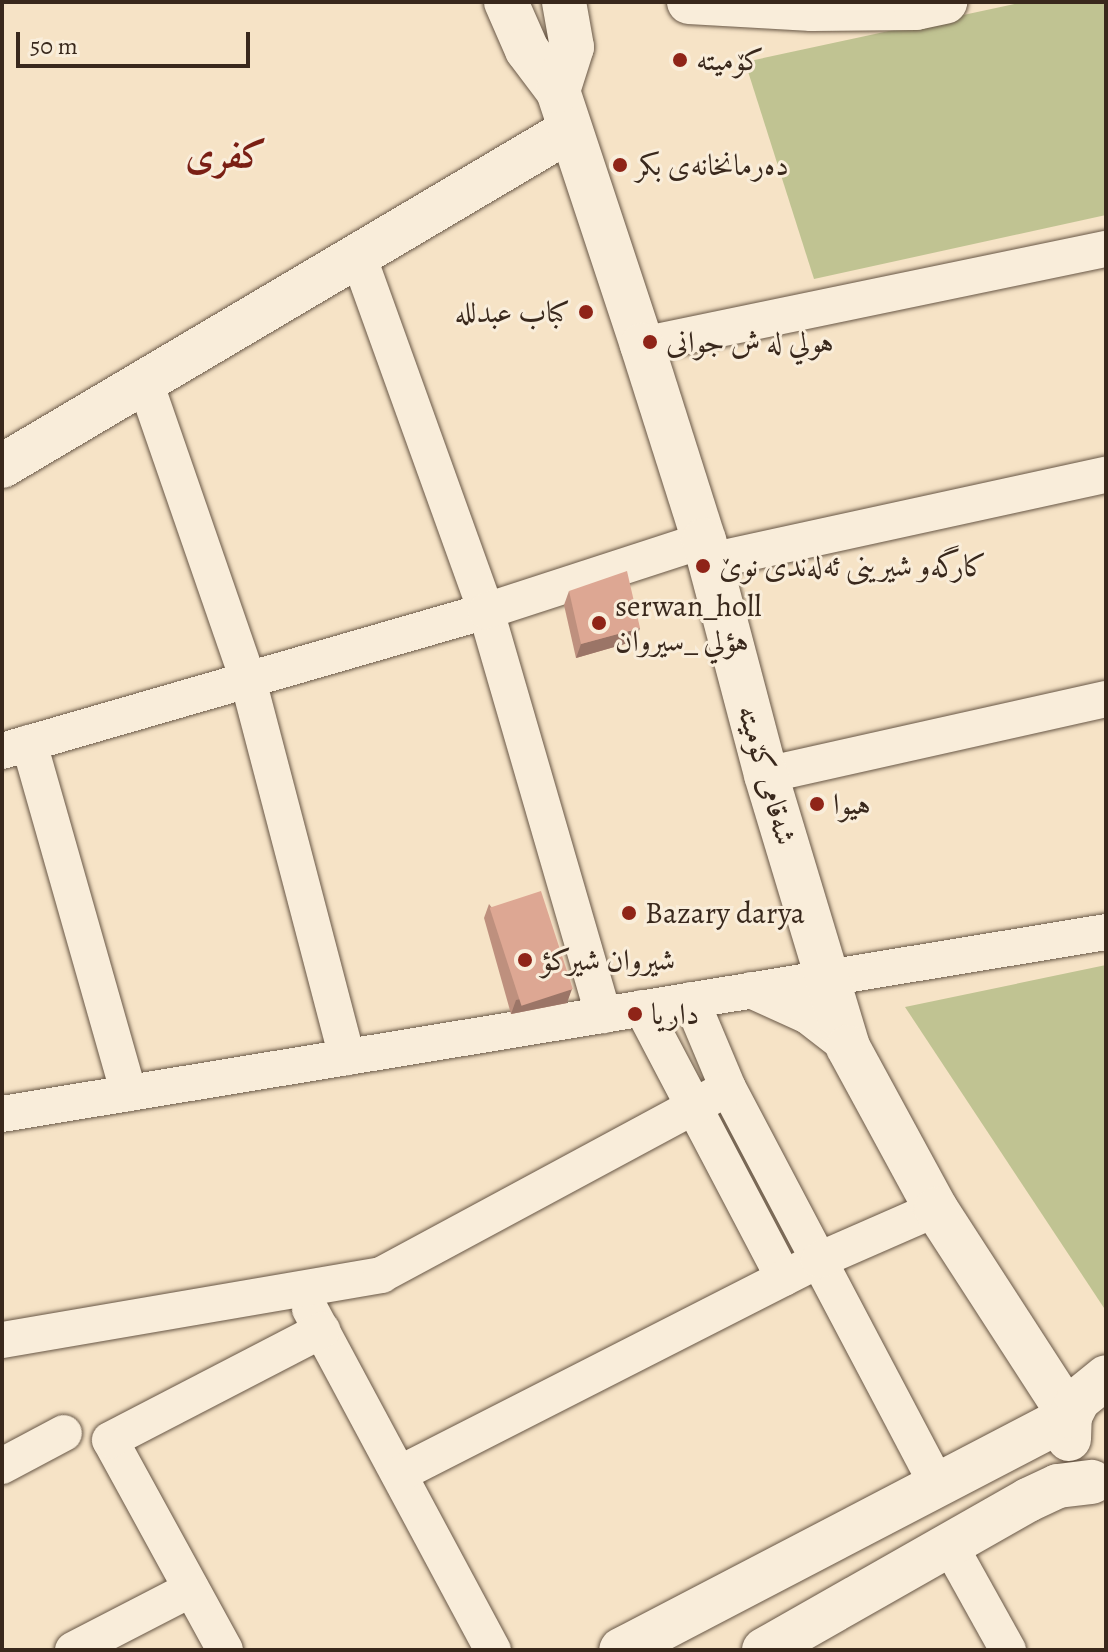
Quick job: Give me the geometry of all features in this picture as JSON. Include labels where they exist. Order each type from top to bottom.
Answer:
[{"type":"main road","name":"شەقامی کۆمیتە","points":[[506,2],[527,50],[564,111],[642,345],[707,550],[766,775],[848,1047],[936,1209],[1070,1416]]},
{"type":"main road","points":[[2,466],[359,258],[564,111],[572,47],[564,2]]},
{"type":"main road","points":[[689,2],[812,9],[916,8],[945,2]]},
{"type":"main road","points":[[621,1650],[1070,1416],[1090,1387],[1106,1377]]},
{"type":"main road","points":[[1070,1416],[1071,1453],[1099,1486]]},
{"type":"main road","points":[[764,1650],[1043,1493],[1099,1486]]},
{"type":"street","points":[[642,345],[1106,249]]},
{"type":"street","points":[[359,258],[486,611],[603,1015]]},
{"type":"street","points":[[145,382],[248,680],[347,1057]]},
{"type":"street","points":[[129,1093],[16,747],[707,550],[1106,475]]},
{"type":"street","points":[[766,775],[1106,699]]},
{"type":"street","points":[[2,1114],[1106,932]]},
{"type":"street","points":[[751,990],[808,1016],[848,1047]]},
{"type":"street","points":[[691,1000],[728,1088],[937,1485]]},
{"type":"street","points":[[642,1008],[691,1107],[784,1278]]},
{"type":"street","points":[[2,1340],[381,1275],[728,1088]]},
{"type":"street","points":[[399,1474],[819,1260],[936,1209]]},
{"type":"street","points":[[300,1290],[493,1650]]},
{"type":"street","points":[[225,1650],[110,1440],[322,1330]]},
{"type":"street","points":[[2,1466],[64,1433]]},
{"type":"street","points":[[949,1544],[1008,1650]]},
{"type":"street","points":[[73,1650],[191,1589]]},
{"type":"green space","points":[[1024,2],[1106,2],[1106,215],[814,279],[745,62]]},
{"type":"green space","points":[[1106,965],[1106,1311],[905,1007]]},
{"type":"building","name":"serwan_holl هؤلي _سيروان","points":[[627,571],[640,628],[581,644],[569,591]]},
{"type":"building","name":"شيروان شيركؤ","points":[[541,891],[573,989],[521,1006],[490,908]]},
{"type":"place","name":"کۆمیتە","points":[[680,60]]},
{"type":"place","name":"دەرمانخانەی بکر","points":[[620,165]]},
{"type":"place","name":"كباب عبدلله","points":[[586,312]]},
{"type":"place","name":"هولي له ش جوانى","points":[[650,342]]},
{"type":"place","name":"کارگەو شیرینی ئەلەندی نوێ","points":[[703,566]]},
{"type":"place","name":"serwan_holl هؤلي _سيروان","points":[[599,623]]},
{"type":"place","name":"هیوا","points":[[817,804]]},
{"type":"place","name":"Bazary darya","points":[[629,913]]},
{"type":"place","name":"شيروان شيركؤ","points":[[525,960]]},
{"type":"place","name":"داريا","points":[[635,1014]]},
{"type":"district","name":"کفری","points":[[226,155]]}]
